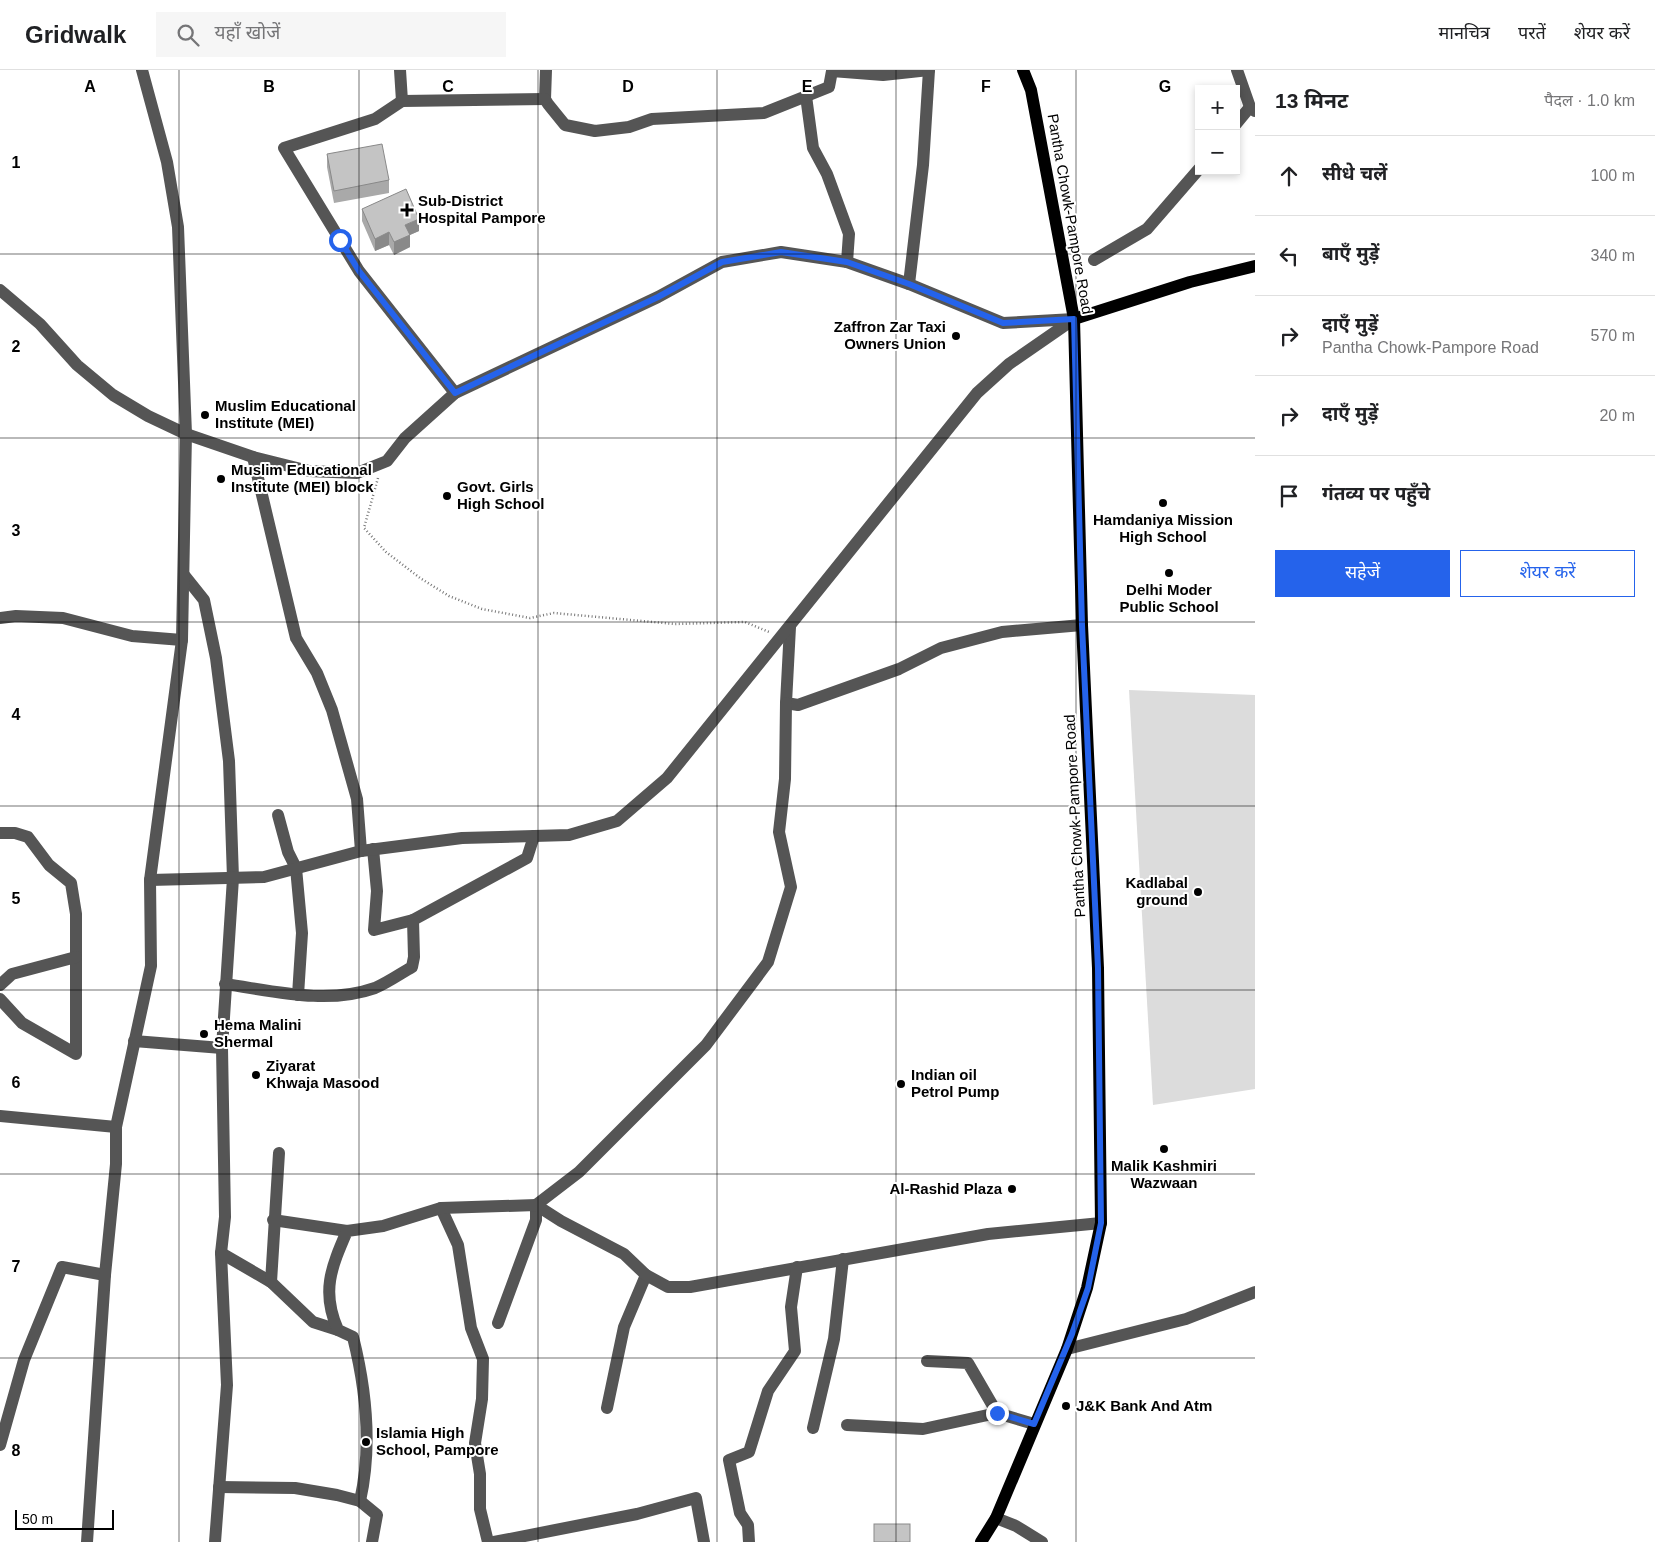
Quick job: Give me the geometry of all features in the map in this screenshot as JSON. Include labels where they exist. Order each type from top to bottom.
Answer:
[{"type":"main road","name":"Pantha Chowk-Pampore Road","points":[[981,1542],[996,1518],[1067,1349],[1088,1288],[1101,1223],[1098,968],[1082,625],[1074,319],[1030,90],[1023,70]]},
{"type":"main road","points":[[1074,319],[1190,282],[1255,266]]},
{"type":"street","points":[[87,1542],[105,1275],[116,1164],[116,1127],[150,966],[150,880],[182,640],[186,434],[178,227],[168,162],[142,70]]},
{"type":"street","points":[[400,70],[402,101]]},
{"type":"street","points":[[546,70],[545,99],[565,125],[594,131],[629,127],[652,119],[764,112],[829,87],[832,72],[882,75],[929,70],[922,165],[909,284]]},
{"type":"street","points":[[1237,70],[1253,109],[1240,120]]},
{"type":"street","points":[[806,96],[813,148],[827,174],[849,234],[847,262]]},
{"type":"street","points":[[455,393],[359,271],[284,148],[375,119],[402,101],[545,99]]},
{"type":"street","points":[[1094,260],[1147,229],[1195,174]]},
{"type":"street","points":[[0,290],[40,324],[77,365],[114,395],[148,416],[186,434],[253,457],[309,470],[357,473],[387,461],[405,438],[455,393],[658,297],[722,262],[781,252],[847,262],[909,284],[1003,323],[1074,319]]},
{"type":"street","points":[[150,880],[264,877],[367,850],[462,838],[569,835],[617,822],[667,778],[977,393],[1009,364],[1074,319]]},
{"type":"street","points":[[253,457],[296,638],[317,673],[332,710],[357,799],[377,891],[374,930],[413,920],[527,858],[534,836]]},
{"type":"street","points":[[184,575],[204,600],[216,658],[229,761],[233,878],[222,1048],[225,1217],[221,1253],[226,1385],[215,1542]]},
{"type":"street","points":[[0,618],[16,616],[63,618],[132,636],[182,640]]},
{"type":"street","points":[[786,703],[798,705],[899,669],[941,648],[1002,632],[1082,625]]},
{"type":"street","points":[[536,1205],[580,1172],[706,1045],[768,962],[791,887],[779,832],[785,779],[786,632]]},
{"type":"street","points":[[278,815],[288,852],[296,868],[302,933],[298,995]]},
{"type":"street","points":[[0,833],[15,833],[28,837],[50,864],[71,883],[76,914],[76,1054],[22,1023],[0,999]]},
{"type":"street","points":[[225,984],[298,995],[342,996],[376,988],[412,967],[414,957],[413,920]]},
{"type":"street","points":[[0,985],[12,974],[76,956]]},
{"type":"street","points":[[134,1041],[222,1048]]},
{"type":"street","points":[[0,1116],[116,1127]]},
{"type":"street","points":[[271,1282],[273,1220],[279,1153]]},
{"type":"street","points":[[498,1323],[536,1220],[536,1205]]},
{"type":"street","points":[[273,1220],[347,1231],[383,1226],[441,1208],[536,1205],[624,1254],[646,1275],[668,1287],[690,1286],[988,1234],[1101,1223]]},
{"type":"street","points":[[441,1208],[458,1245],[471,1328],[483,1359],[482,1399],[475,1443],[480,1474],[480,1509],[488,1542]]},
{"type":"street","points":[[338,1330],[330,1312],[329,1284],[337,1255],[347,1231]]},
{"type":"street","points":[[221,1253],[271,1282],[313,1322],[353,1337],[364,1393],[366,1472],[360,1501]]},
{"type":"street","points":[[813,1428],[834,1339],[843,1259]]},
{"type":"street","points":[[0,1445],[24,1360],[62,1267],[105,1275]]},
{"type":"street","points":[[750,1542],[748,1525],[740,1513],[729,1460],[749,1452],[768,1391],[795,1351],[791,1307],[797,1267]]},
{"type":"street","points":[[608,1408],[624,1327],[646,1275]]},
{"type":"street","points":[[1067,1349],[1186,1319],[1255,1292]]},
{"type":"street","points":[[927,1361],[968,1363],[997,1413]]},
{"type":"street","points":[[847,1425],[924,1429],[997,1413],[1034,1424]]},
{"type":"street","points":[[219,1487],[295,1488],[360,1501],[377,1515],[372,1542]]},
{"type":"street","points":[[494,1542],[637,1514],[696,1498],[704,1542]]},
{"type":"street","points":[[996,1518],[1016,1526],[1042,1542]]},
{"type":"path","points":[[387,461],[381,469],[364,528],[386,552],[420,578],[450,596],[482,609],[530,618],[554,613],[676,624],[745,622],[786,632]]},
{"type":"shaded area","name":"Kadlabal ground","points":[[1129,690],[1255,695],[1255,1089],[1153,1105]]},
{"type":"building","points":[[382,144],[389,180],[334,191],[327,154]]},
{"type":"building","points":[[406,189],[419,219],[405,225],[410,235],[394,242],[389,232],[375,239],[362,209]]},
{"type":"building","points":[[874,1524],[910,1524],[910,1542],[874,1542]]},
{"type":"place","name":"Sub-District Hospital Pampore","points":[[407,210]]},
{"type":"place","name":"Zaffron Zar Taxi Owners Union","points":[[956,336]]},
{"type":"place","name":"Muslim Educational Institute (MEI)","points":[[205,415]]},
{"type":"place","name":"Muslim Educational Institute (MEI) block","points":[[221,479]]},
{"type":"place","name":"Govt. Girls High School","points":[[447,496]]},
{"type":"place","name":"Hamdaniya Mission High School","points":[[1163,503]]},
{"type":"place","name":"Delhi Moder Public School","points":[[1169,573]]},
{"type":"place","name":"Kadlabal ground","points":[[1198,892]]},
{"type":"place","name":"Hema Malini Shermal","points":[[204,1034]]},
{"type":"place","name":"Ziyarat Khwaja Masood","points":[[256,1075]]},
{"type":"place","name":"Indian oil Petrol Pump","points":[[901,1084]]},
{"type":"place","name":"Malik Kashmiri Wazwaan","points":[[1164,1149]]},
{"type":"place","name":"Al-Rashid Plaza","points":[[1012,1189]]},
{"type":"place","name":"J&K Bank And Atm","points":[[1066,1406]]},
{"type":"place","name":"Islamia High School, Pampore","points":[[366,1442]]},
{"type":"route","points":[[340,240],[359,271],[446,378],[455,393],[658,297],[722,262],[781,252],[847,262],[909,284],[1003,323],[1074,319],[1082,625],[1098,968],[1101,1223],[1088,1288],[1067,1349],[1034,1424],[997,1413]]}]
